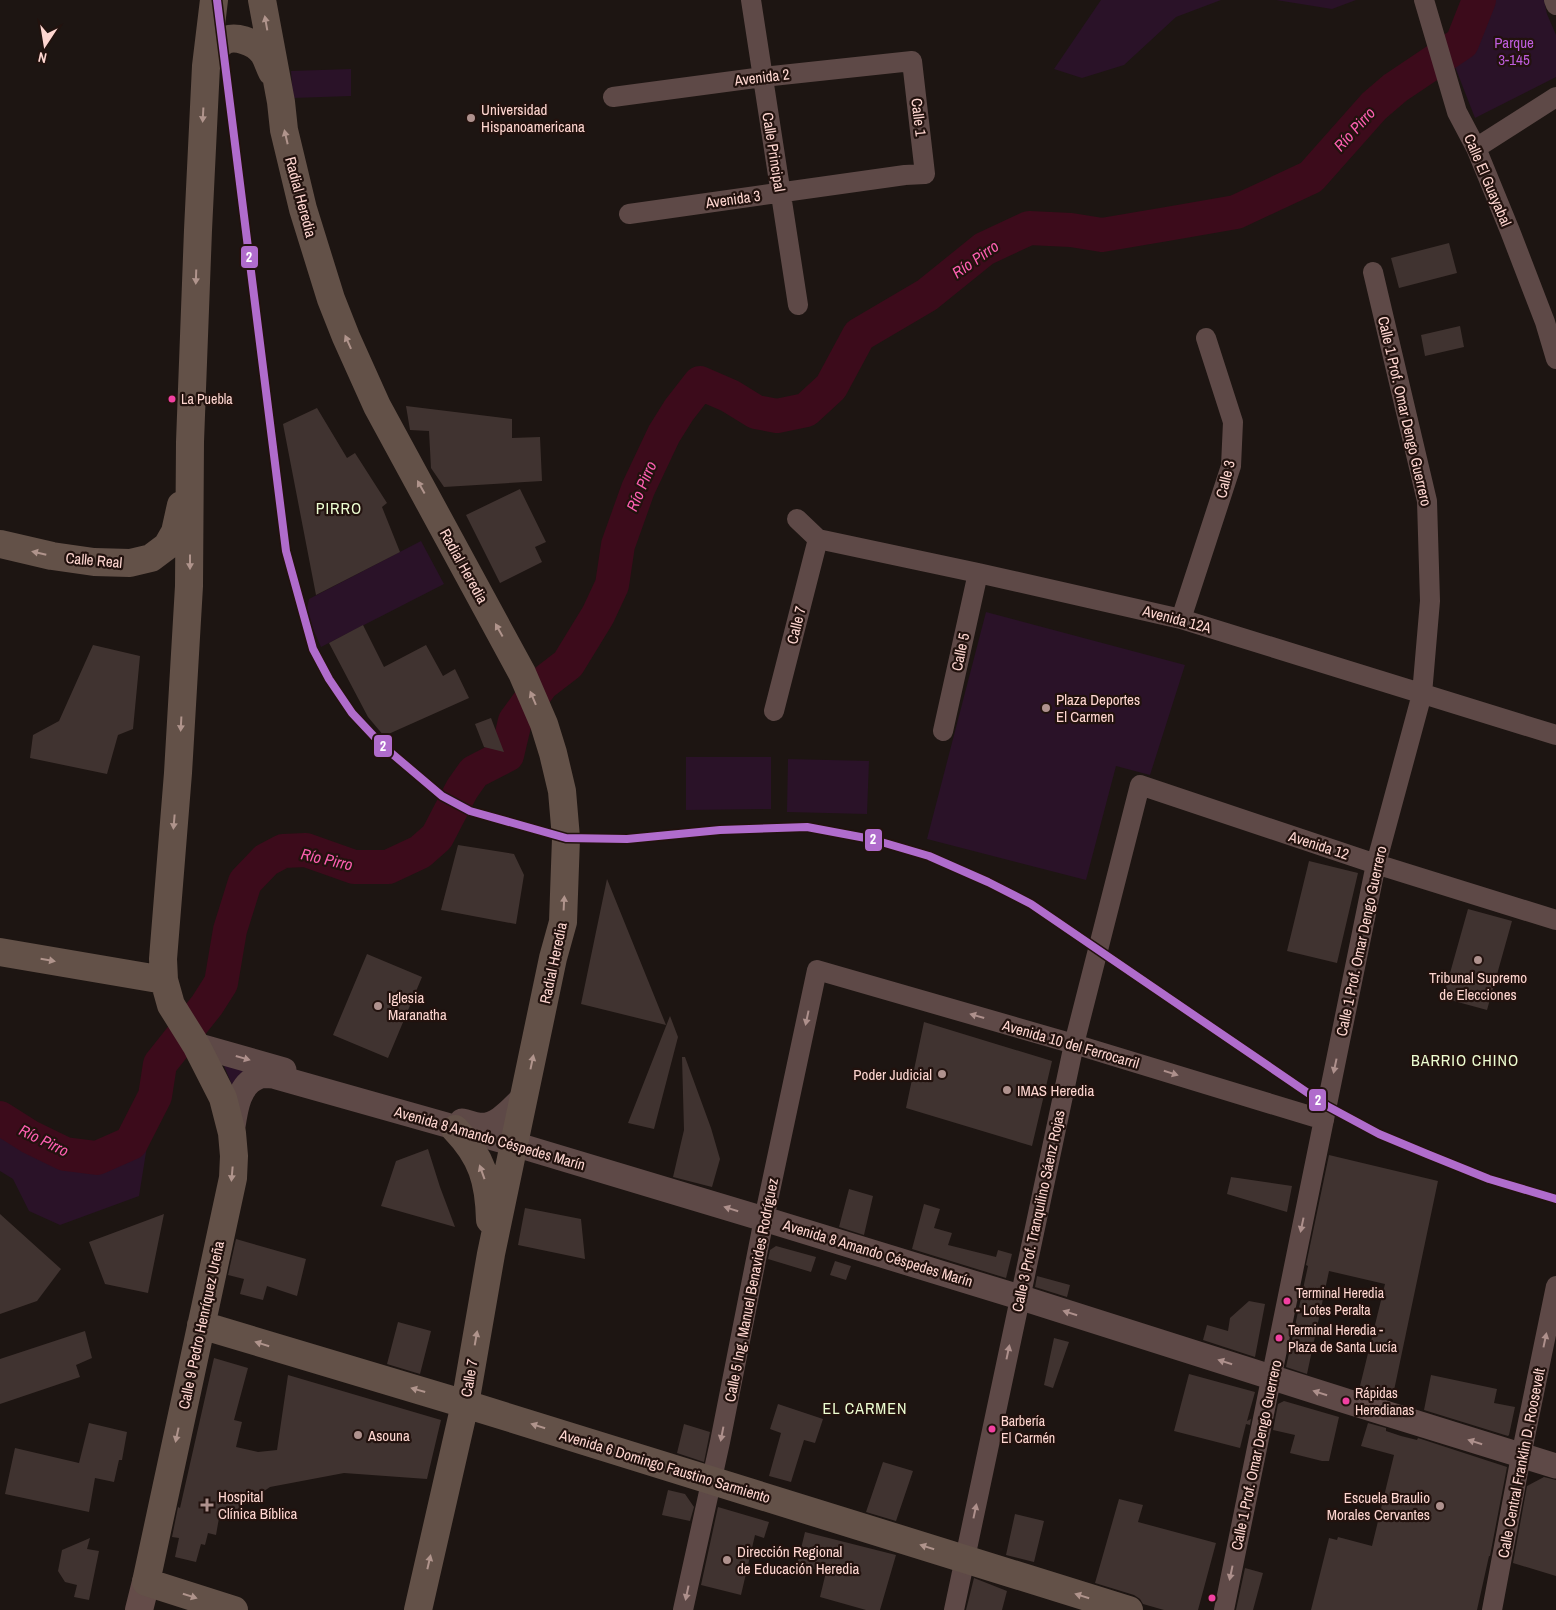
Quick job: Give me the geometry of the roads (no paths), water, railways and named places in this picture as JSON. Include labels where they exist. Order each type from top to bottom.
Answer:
[{"type":"main road","points":[[195,1043],[167,993],[163,959],[178,773],[189,586],[190,442],[206,66],[214,0]]},
{"type":"main road","name":"Radial Heredia","points":[[262,0],[281,102],[284,130],[303,208],[331,299],[376,406],[522,672],[544,724],[562,791],[566,838],[563,922],[514,1144]]},
{"type":"main road","points":[[206,66],[215,49],[222,41],[230,38],[242,40],[255,45],[263,52],[276,80]]},
{"type":"main road","name":"Calle Real","points":[[0,544],[52,556],[94,562],[130,563],[151,558],[167,546],[175,532],[180,517],[190,442]]},
{"type":"main road","points":[[0,952],[167,993]]},
{"type":"main road","name":"Calle 9 Pedro Henríquez Ureña","points":[[138,1610],[146,1582],[233,1178],[232,1133],[223,1098],[195,1043]]},
{"type":"main road","points":[[455,1129],[468,1142],[484,1174],[490,1195],[491,1254]]},
{"type":"main road","name":"Calle 7","points":[[418,1610],[465,1404],[491,1254],[514,1144]]},
{"type":"main road","name":"Avenida 6 Domingo Faustino Sarmiento","points":[[201,1325],[465,1404],[1128,1610]]},
{"type":"main road","points":[[146,1582],[234,1610]]},
{"type":"street","name":"Calle Principal","points":[[751,0],[798,305]]},
{"type":"street","name":"Calle El Guayabal","points":[[1424,0],[1457,112],[1476,148],[1545,322],[1556,359]]},
{"type":"street","points":[[1554,0],[1556,4]]},
{"type":"street","name":"Avenida 2","points":[[613,97],[763,76],[912,61]]},
{"type":"street","name":"Calle 1","points":[[912,61],[926,174]]},
{"type":"street","points":[[1476,148],[1556,97]]},
{"type":"street","name":"Avenida 3","points":[[629,214],[905,175],[926,174]]},
{"type":"street","name":"Calle 1 Prof. Omar Dengo Guerrero","points":[[1224,1610],[1376,864],[1422,694],[1430,601],[1427,502],[1373,272]]},
{"type":"street","name":"Calle 3","points":[[1181,619],[1230,466],[1233,422],[1206,338]]},
{"type":"street","points":[[797,519],[818,539]]},
{"type":"street","name":"Avenida 12A","points":[[818,539],[1181,619],[1556,735]]},
{"type":"street","name":"Calle 7","points":[[774,711],[818,539]]},
{"type":"street","name":"Calle 5","points":[[943,731],[978,573]]},
{"type":"street","name":"Avenida 12","points":[[1140,785],[1376,864],[1556,920]]},
{"type":"street","name":"Calle 3 Prof. Tranquilino Sáenz Rojas","points":[[954,1610],[1074,1044],[1140,785]]},
{"type":"street","name":"Avenida 10 del Ferrocarril","points":[[817,970],[1074,1044],[1324,1120]]},
{"type":"street","name":"Calle 5 Ing. Manuel Benavides Rodríguez","points":[[683,1610],[720,1442],[764,1219],[817,970]]},
{"type":"street","name":"Avenida 8 Amando Céspedes Marín","points":[[195,1043],[479,1125],[491,1124],[501,1118],[524,1096]]},
{"type":"street","name":"Avenida 8 Amando Céspedes Marín","points":[[232,1133],[236,1104],[249,1082],[259,1076],[273,1076],[455,1129],[514,1144],[764,1219],[1020,1297],[1556,1466]]},
{"type":"street","name":"Calle Central Franklin D. Roosevelt","points":[[1492,1610],[1556,1286]]},
{"type":"waterway","name":"Río Pirro","points":[[0,1118],[30,1137],[65,1154],[97,1158],[131,1143],[155,1096],[160,1064],[207,1005],[221,983],[230,930],[245,882],[266,860],[283,851],[306,850],[354,867],[388,867],[420,852],[437,837],[462,789],[474,772],[507,755],[515,721],[542,684],[568,664],[598,615],[612,585],[618,545],[638,489],[664,434],[679,410],[700,383],[730,396],[756,412],[777,416],[806,410],[831,387],[859,335],[927,295],[984,249],[1029,228],[1071,230],[1102,235],[1236,212],[1311,177],[1374,106],[1395,88],[1462,43],[1479,0]]},
{"type":"rail line","name":"2","points":[[217,0],[286,551],[313,649],[329,679],[352,713],[383,746],[442,796],[470,811],[566,838],[627,839],[720,830],[807,827],[871,839],[929,856],[988,882],[1031,904],[1327,1106],[1379,1134],[1427,1154],[1489,1179],[1556,1199]]},
{"type":"place","name":"Universidad Hispanoamericana","points":[[471,118]]},
{"type":"place","name":"La Puebla","points":[[172,399]]},
{"type":"place","name":"Plaza Deportes El Carmen","points":[[1046,708]]},
{"type":"place","name":"Tribunal Supremo de Elecciones","points":[[1478,960]]},
{"type":"place","name":"Iglesia Maranatha","points":[[378,1006]]},
{"type":"place","name":"Poder Judicial","points":[[942,1074]]},
{"type":"place","name":"IMAS Heredia","points":[[1007,1090]]},
{"type":"place","name":"Terminal Heredia - Lotes Peralta","points":[[1287,1301]]},
{"type":"place","name":"Terminal Heredia - Plaza de Santa Lucía","points":[[1279,1338]]},
{"type":"place","name":"Rápidas Heredianas","points":[[1346,1401]]},
{"type":"place","name":"Barbería El Carmén","points":[[992,1429]]},
{"type":"place","name":"Asouna","points":[[358,1435]]},
{"type":"place","name":"Hospital Clínica Bíblica","points":[[207,1505]]},
{"type":"place","name":"Escuela Braulio Morales Cervantes","points":[[1440,1506]]},
{"type":"place","name":"Dirección Regional de Educación Heredia","points":[[727,1560]]},
{"type":"district","name":"PIRRO","points":[[339,508]]},
{"type":"district","name":"BARRIO CHINO","points":[[1465,1060]]},
{"type":"district","name":"EL CARMEN","points":[[865,1408]]},
{"type":"park label","name":"Parque 3-145","points":[[1514,50]]}]
